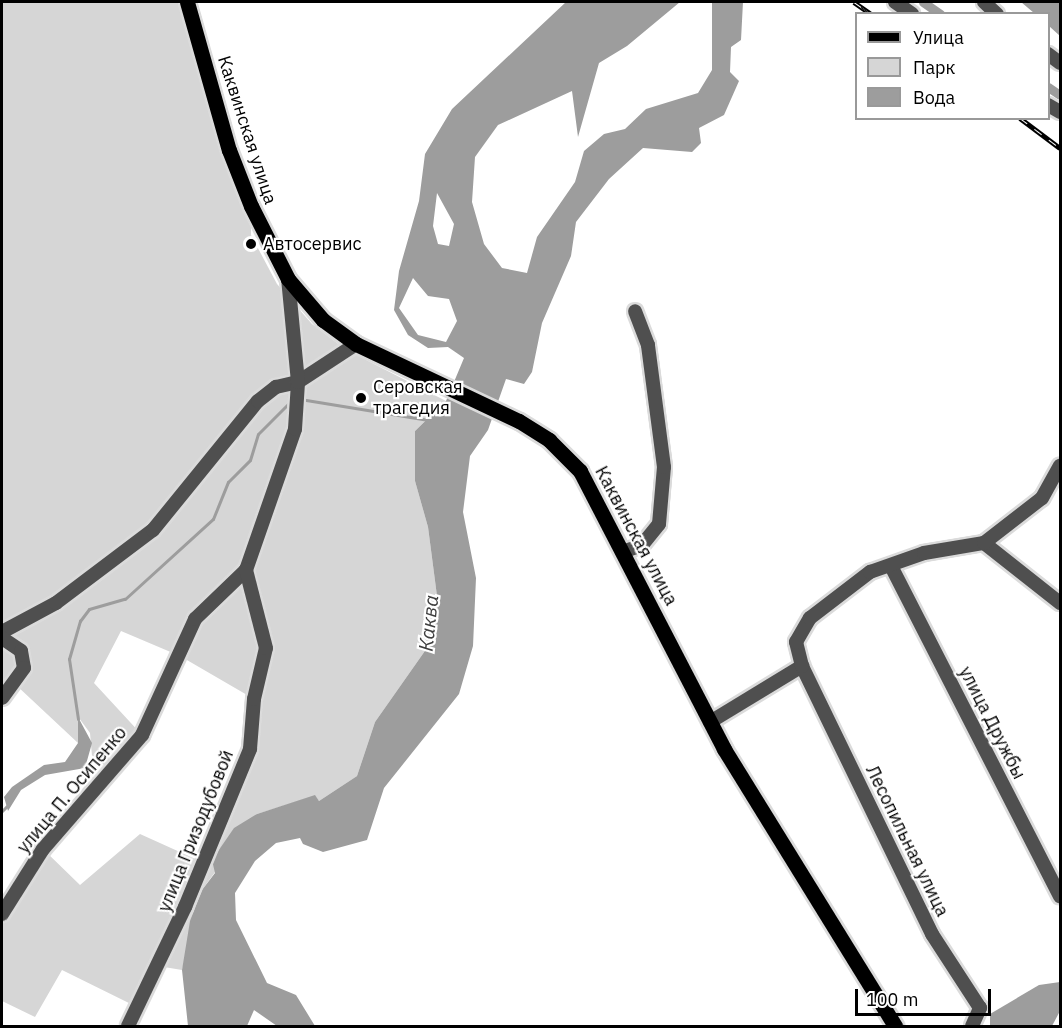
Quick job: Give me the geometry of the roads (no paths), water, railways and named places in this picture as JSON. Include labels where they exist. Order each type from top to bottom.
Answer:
[{"type":"main road","name":"Каквинская улица","points":[[187,2],[230,150],[250,206],[288,279],[323,320],[356,344],[417,376],[519,421],[549,440],[580,471],[625,551],[710,722],[895,1026]]},
{"type":"street","points":[[895,2],[909,12]]},
{"type":"street","points":[[246,570],[295,429],[298,382],[288,279]]},
{"type":"street","points":[[625,551],[642,545],[659,524],[664,466],[648,345],[635,311]]},
{"type":"street","points":[[2,632],[27,620],[153,530],[258,401],[276,387],[298,382],[356,344]]},
{"type":"street","points":[[710,722],[802,666],[796,642],[810,618],[842,590],[924,553],[984,543],[1042,498],[1060,466]]},
{"type":"street","points":[[984,543],[1060,603]]},
{"type":"street","name":"улица Дружбы","points":[[891,566],[1060,896]]},
{"type":"street","name":"улица П. Осипенко","points":[[2,914],[43,849],[142,735],[195,619],[246,570]]},
{"type":"street","name":"улица Гризодубовой","points":[[128,1026],[185,907],[250,749],[254,699],[266,648],[246,570]]},
{"type":"street","points":[[2,638],[21,651],[24,668],[2,698]]},
{"type":"street","name":"Лесопильная улица","points":[[802,666],[932,934],[980,1008],[972,1026]]},
{"type":"water","points":[[566,2],[680,2],[627,46],[599,63],[578,137],[572,91],[498,125],[475,157],[472,202],[484,244],[502,268],[527,273],[537,237],[575,182],[584,151],[604,134],[625,129],[646,109],[698,93],[712,70],[712,2],[743,2],[741,40],[731,47],[730,72],[739,81],[724,115],[699,128],[701,143],[692,152],[643,148],[609,179],[576,222],[571,256],[542,323],[532,372],[524,384],[506,379],[488,430],[470,456],[463,512],[476,578],[473,646],[459,694],[384,788],[367,840],[323,852],[303,844],[300,838],[276,843],[255,861],[235,893],[236,920],[267,983],[296,995],[315,1026],[277,1026],[254,1010],[247,1026],[188,1026],[182,970],[190,921],[202,890],[215,873],[212,860],[234,828],[257,814],[315,795],[319,801],[357,776],[375,722],[427,648],[437,596],[428,527],[415,481],[415,431],[446,401],[464,358],[448,347],[428,348],[408,335],[394,310],[399,271],[419,201],[425,154],[452,109]],"holes":[[[437,193],[454,224],[449,246],[438,244],[433,226]],[[413,278],[428,296],[449,299],[457,321],[446,342],[418,335],[399,308]]]},
{"type":"water","points":[[1021,2],[1060,2],[1060,36],[1050,27],[1050,12],[1033,12]]},
{"type":"water","points":[[78,717],[92,743],[85,768],[45,775],[21,790],[8,811],[4,797],[12,787],[44,765],[65,762],[78,743]]},
{"type":"water","points":[[1060,982],[1060,1011],[1052,1026],[990,1026],[990,1014],[1039,985]]},
{"type":"waterway","points":[[923,2],[937,12]]},
{"type":"waterway","points":[[1050,88],[1060,95]]},
{"type":"waterway","points":[[78,719],[69,659],[80,621],[89,609],[125,599],[213,519],[228,482],[250,460],[258,434],[292,400]]},
{"type":"waterway","points":[[306,400],[428,420]]},
{"type":"waterway","points":[[2,811],[9,804]]},
{"type":"railway","points":[[854,2],[868,12]]},
{"type":"railway","points":[[1023,120],[1060,148]]},
{"type":"place","name":"Автосервис","points":[[251,244]]},
{"type":"place","name":"Серовская трагедия","points":[[361,398]]},
{"type":"water label","name":"Каква","points":[[428,623]]}]
